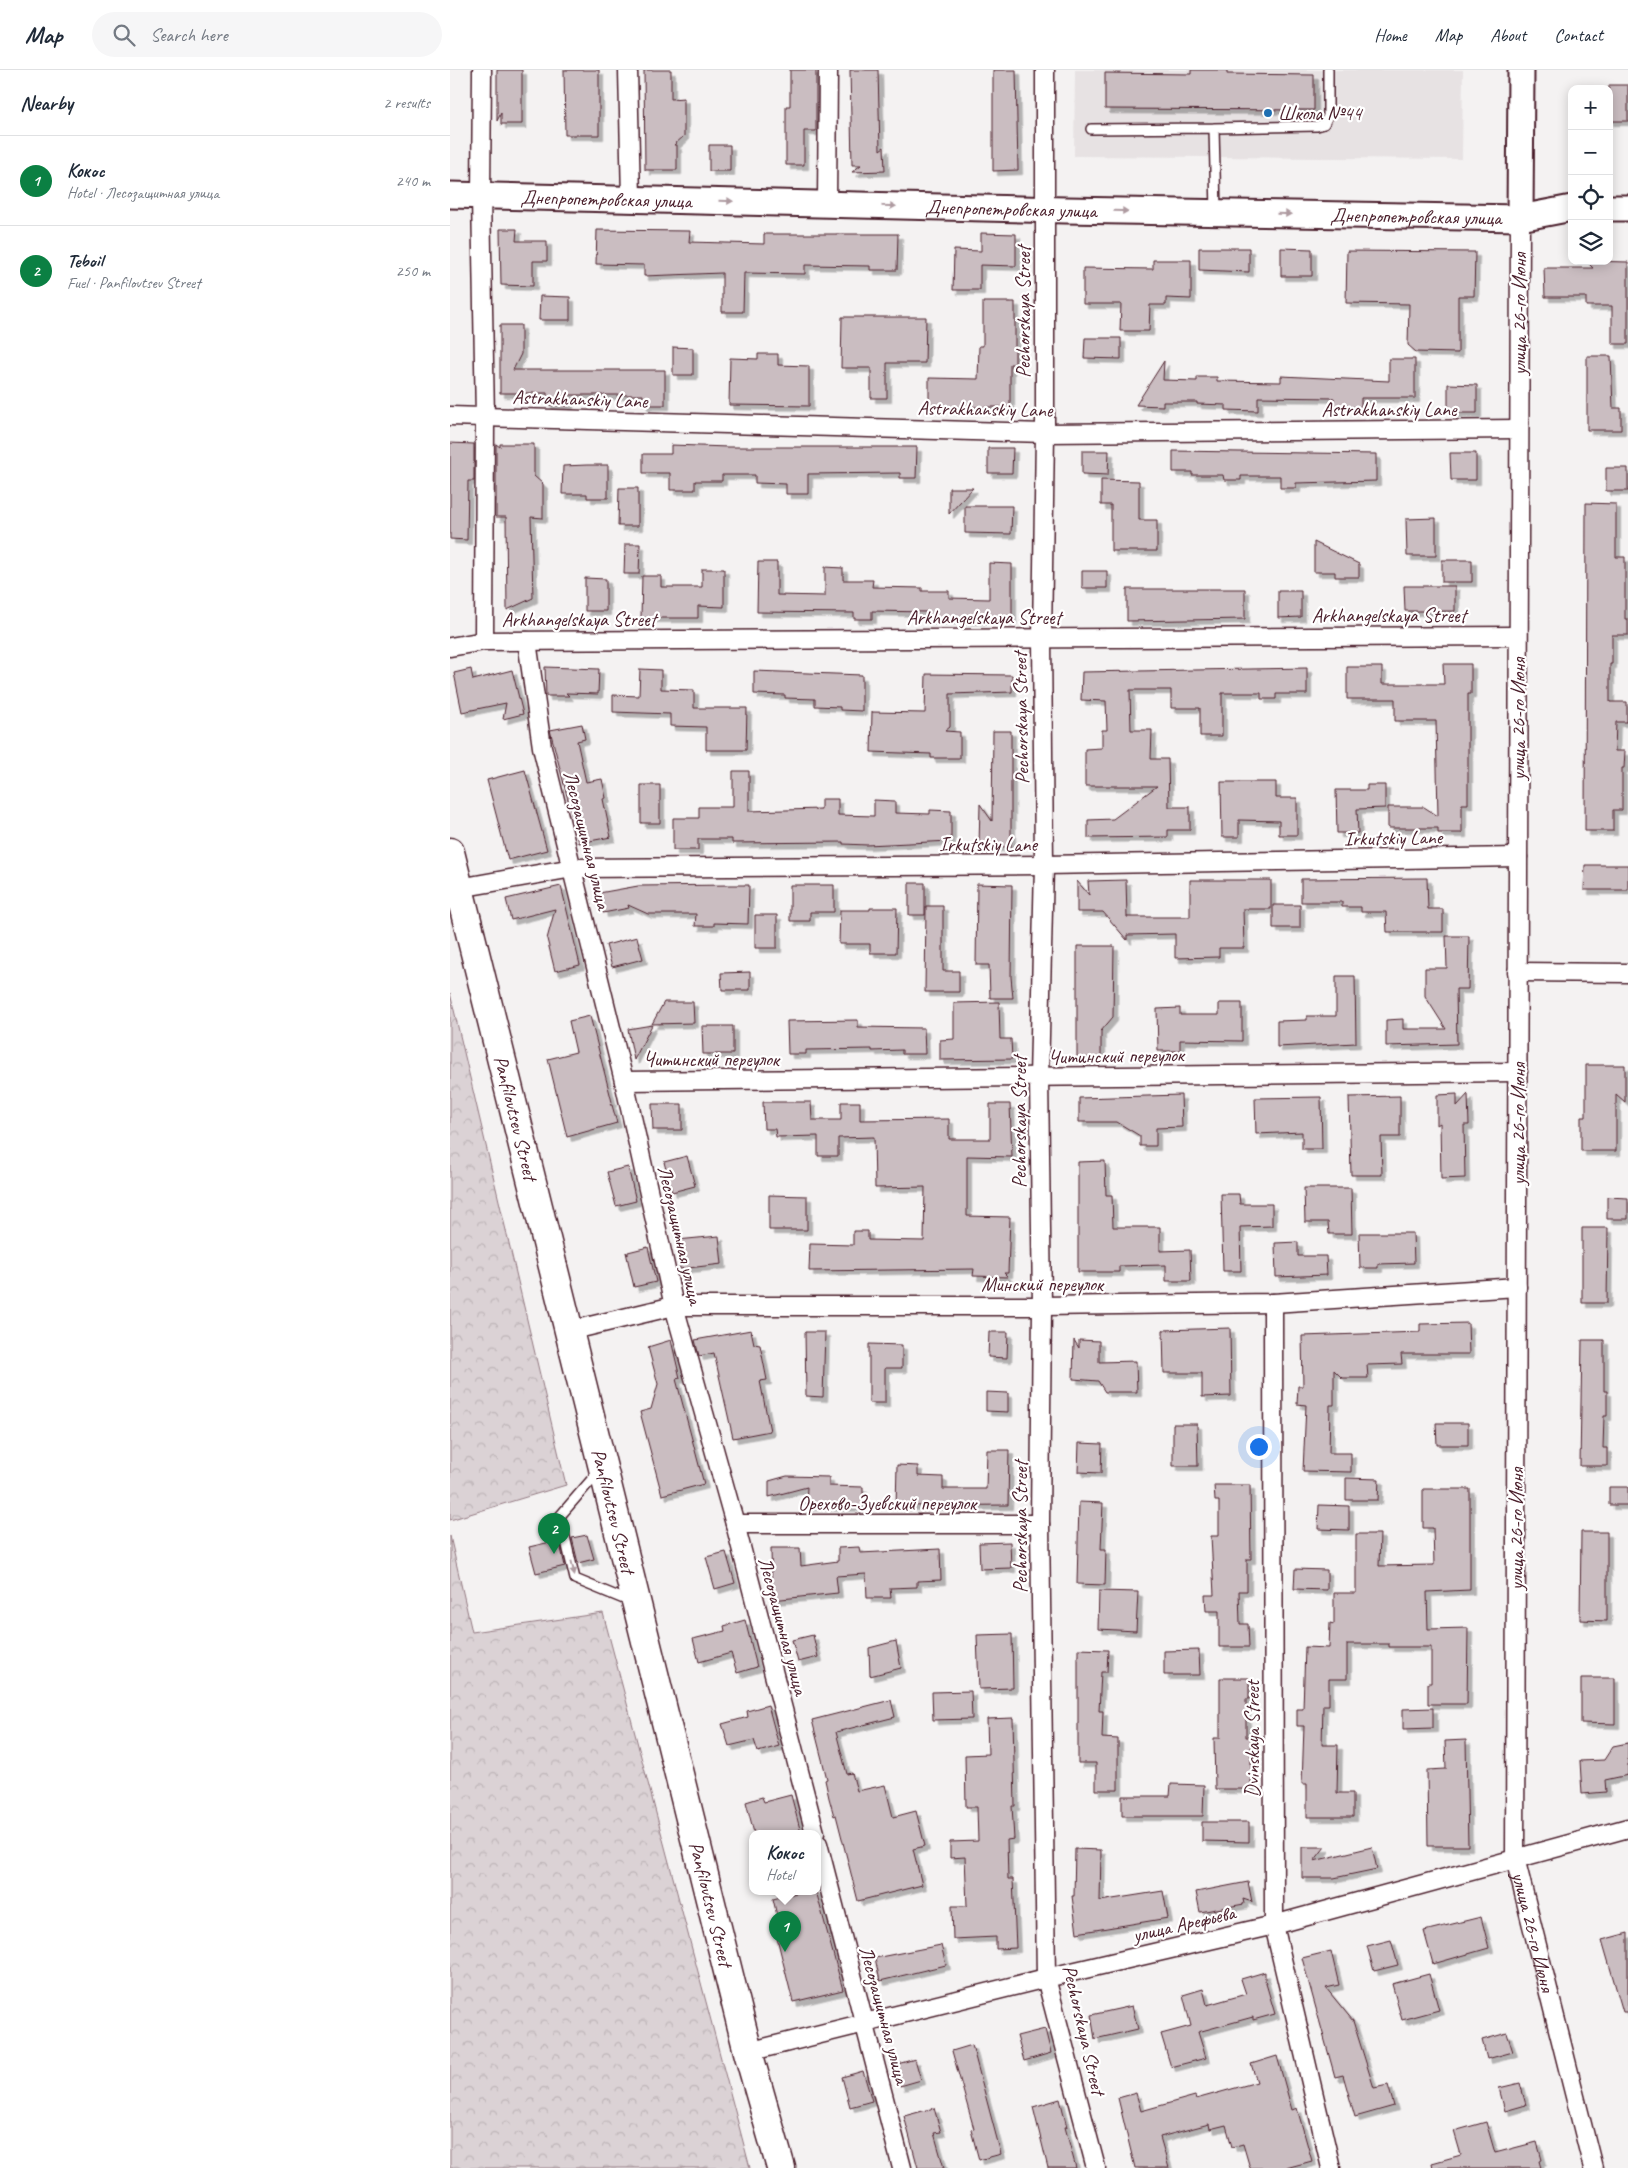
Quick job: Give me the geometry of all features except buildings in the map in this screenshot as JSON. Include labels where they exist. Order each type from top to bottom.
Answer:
[{"type":"main road","name":"Panfilovtsev Street","points":[[450,852],[748,2052],[781,2168]]},
{"type":"street","points":[[482,70],[481,196],[485,418],[484,641]]},
{"type":"street","points":[[628,70],[631,198]]},
{"type":"street","points":[[828,70],[828,204]]},
{"type":"street","name":"Pechorskaya Street","points":[[1045,70],[1045,433],[1042,638],[1044,865],[1039,1078],[1042,1306],[1040,1524],[1046,1978],[1096,2168]]},
{"type":"street","name":"улица 26-го Июня","points":[[1521,70],[1515,1858],[1593,2168]]},
{"type":"street","name":"Днепропетровская улица","points":[[450,195],[631,198],[1044,210],[1520,218],[1568,209]]},
{"type":"street","points":[[1613,208],[1628,208]]},
{"type":"street","name":"Astrakhanskiy Lane","points":[[450,416],[1045,433],[1519,429]]},
{"type":"street","name":"Arkhangelskaya Street","points":[[450,647],[484,641],[1518,636]]},
{"type":"street","name":"Лесозащитная улица","points":[[527,641],[542,747],[624,1081],[674,1306],[734,1524],[814,1830]]},
{"type":"street","name":"Irkutskiy Lane","points":[[459,888],[573,868],[1044,865],[1518,857]]},
{"type":"street","points":[[1517,972],[1628,973]]},
{"type":"street","name":"Читинский переулок","points":[[624,1081],[1518,1072]]},
{"type":"street","name":"Минский переулок","points":[[569,1331],[674,1306],[1042,1306],[1273,1302],[1517,1287]]},
{"type":"street","name":"Dvinskaya Street","points":[[1273,1302],[1274,1925],[1331,2168]]},
{"type":"street","name":"Орехово-Зуевский переулок","points":[[734,1524],[1040,1524]]},
{"type":"street","name":"улица Арефьева","points":[[748,2052],[1046,1978],[1274,1925],[1628,1828]]},
{"type":"street","name":"Лесозащитная улица","points":[[821,1856],[902,2168]]},
{"type":"lane","points":[[1091,130],[1317,126],[1324,124],[1328,116],[1328,70]]},
{"type":"lane","points":[[1214,128],[1216,213]]},
{"type":"lane","points":[[602,1467],[560,1516],[575,1579],[636,1604]]},
{"type":"shaded area","name":"Школа №44","points":[[1075,70],[1463,70],[1462,159],[1074,156]]},
{"type":"green space","points":[[450,993],[566,1485],[450,1520]]},
{"type":"green space","points":[[450,1536],[472,1632],[603,1613],[750,2168],[450,2168]]},
{"type":"place","name":"Школа №44","points":[[1268,113]]},
{"type":"place","name":"Teboil","points":[[554,1554]]},
{"type":"place","name":"Кокос","points":[[785,1952]]}]
